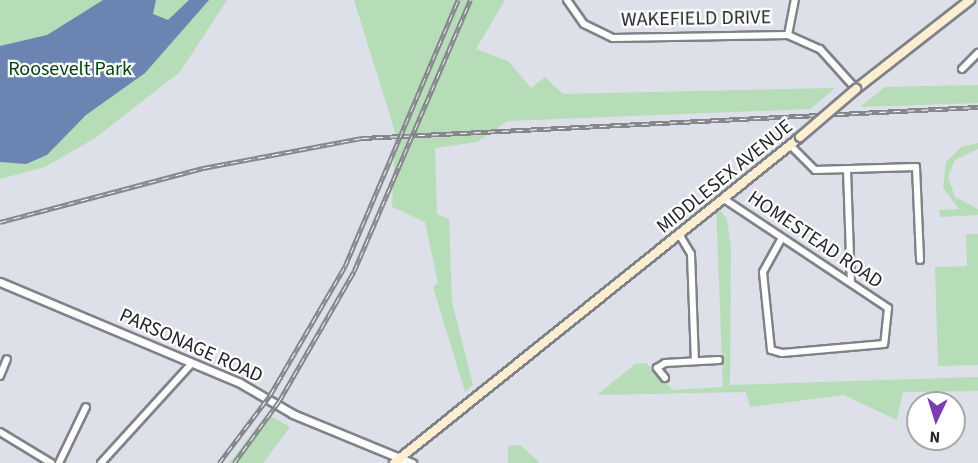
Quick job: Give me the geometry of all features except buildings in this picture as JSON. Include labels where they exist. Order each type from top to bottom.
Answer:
[{"type":"main road","name":"MIDDLESEX AVENUE","points":[[397,460],[724,199],[856,89],[970,0]]},
{"type":"street","name":"WAKEFIELD DRIVE","points":[[567,0],[584,24],[613,38],[788,35],[820,49],[856,89]]},
{"type":"street","points":[[788,35],[795,0]]},
{"type":"street","points":[[962,69],[978,53]]},
{"type":"street","points":[[790,145],[810,168],[847,170],[916,167],[920,260]]},
{"type":"street","points":[[847,170],[851,283]]},
{"type":"street","name":"HOMESTEAD ROAD","points":[[724,199],[888,308],[888,335],[880,347],[782,354],[771,350],[763,272],[782,238]]},
{"type":"street","points":[[677,236],[689,249],[695,361]]},
{"type":"street","name":"PARSONAGE ROAD","points":[[0,282],[192,363],[293,414],[397,460],[412,463]]},
{"type":"street","points":[[0,376],[7,359]]},
{"type":"street","points":[[665,378],[657,368],[665,363],[719,360]]},
{"type":"street","points":[[101,463],[192,363]]},
{"type":"street","points":[[60,463],[86,406]]},
{"type":"street","points":[[0,432],[51,463]]},
{"type":"green space","name":"Roosevelt Park","points":[[0,0],[227,0],[180,72],[95,138],[45,167],[0,179]]},
{"type":"green space","points":[[354,0],[505,0],[476,49],[508,61],[531,88],[545,77],[563,94],[835,88],[810,109],[508,121],[477,142],[435,148],[437,214],[449,219],[452,302],[473,385],[465,392],[433,287],[438,283],[425,222],[392,207],[395,132]]},
{"type":"green space","points":[[978,85],[978,103],[860,107],[885,87]]},
{"type":"green space","points":[[978,143],[978,149],[955,160],[948,177],[955,197],[978,209],[978,215],[940,217],[939,210],[959,209],[943,188],[946,162],[961,147]]},
{"type":"green space","points":[[716,205],[727,219],[731,249],[730,385],[978,377],[978,391],[903,392],[897,420],[844,395],[750,407],[746,392],[597,395],[635,364],[646,363],[673,390],[723,387]]},
{"type":"green space","points":[[966,234],[978,234],[978,365],[938,366],[935,267],[967,266]]},
{"type":"green space","points":[[267,414],[290,427],[263,463],[229,463]]},
{"type":"green space","points":[[520,445],[540,463],[508,463],[508,446]]},
{"type":"water","name":"Roosevelt Park","points":[[103,0],[156,0],[153,14],[168,20],[189,0],[209,0],[145,73],[86,115],[47,155],[26,164],[0,162],[0,46],[47,35]]},
{"type":"railway","points":[[219,463],[270,395],[345,266],[458,0]]},
{"type":"railway","points":[[234,463],[279,401],[354,271],[470,0]]},
{"type":"railway","points":[[0,222],[203,168],[362,138],[978,107]]}]
